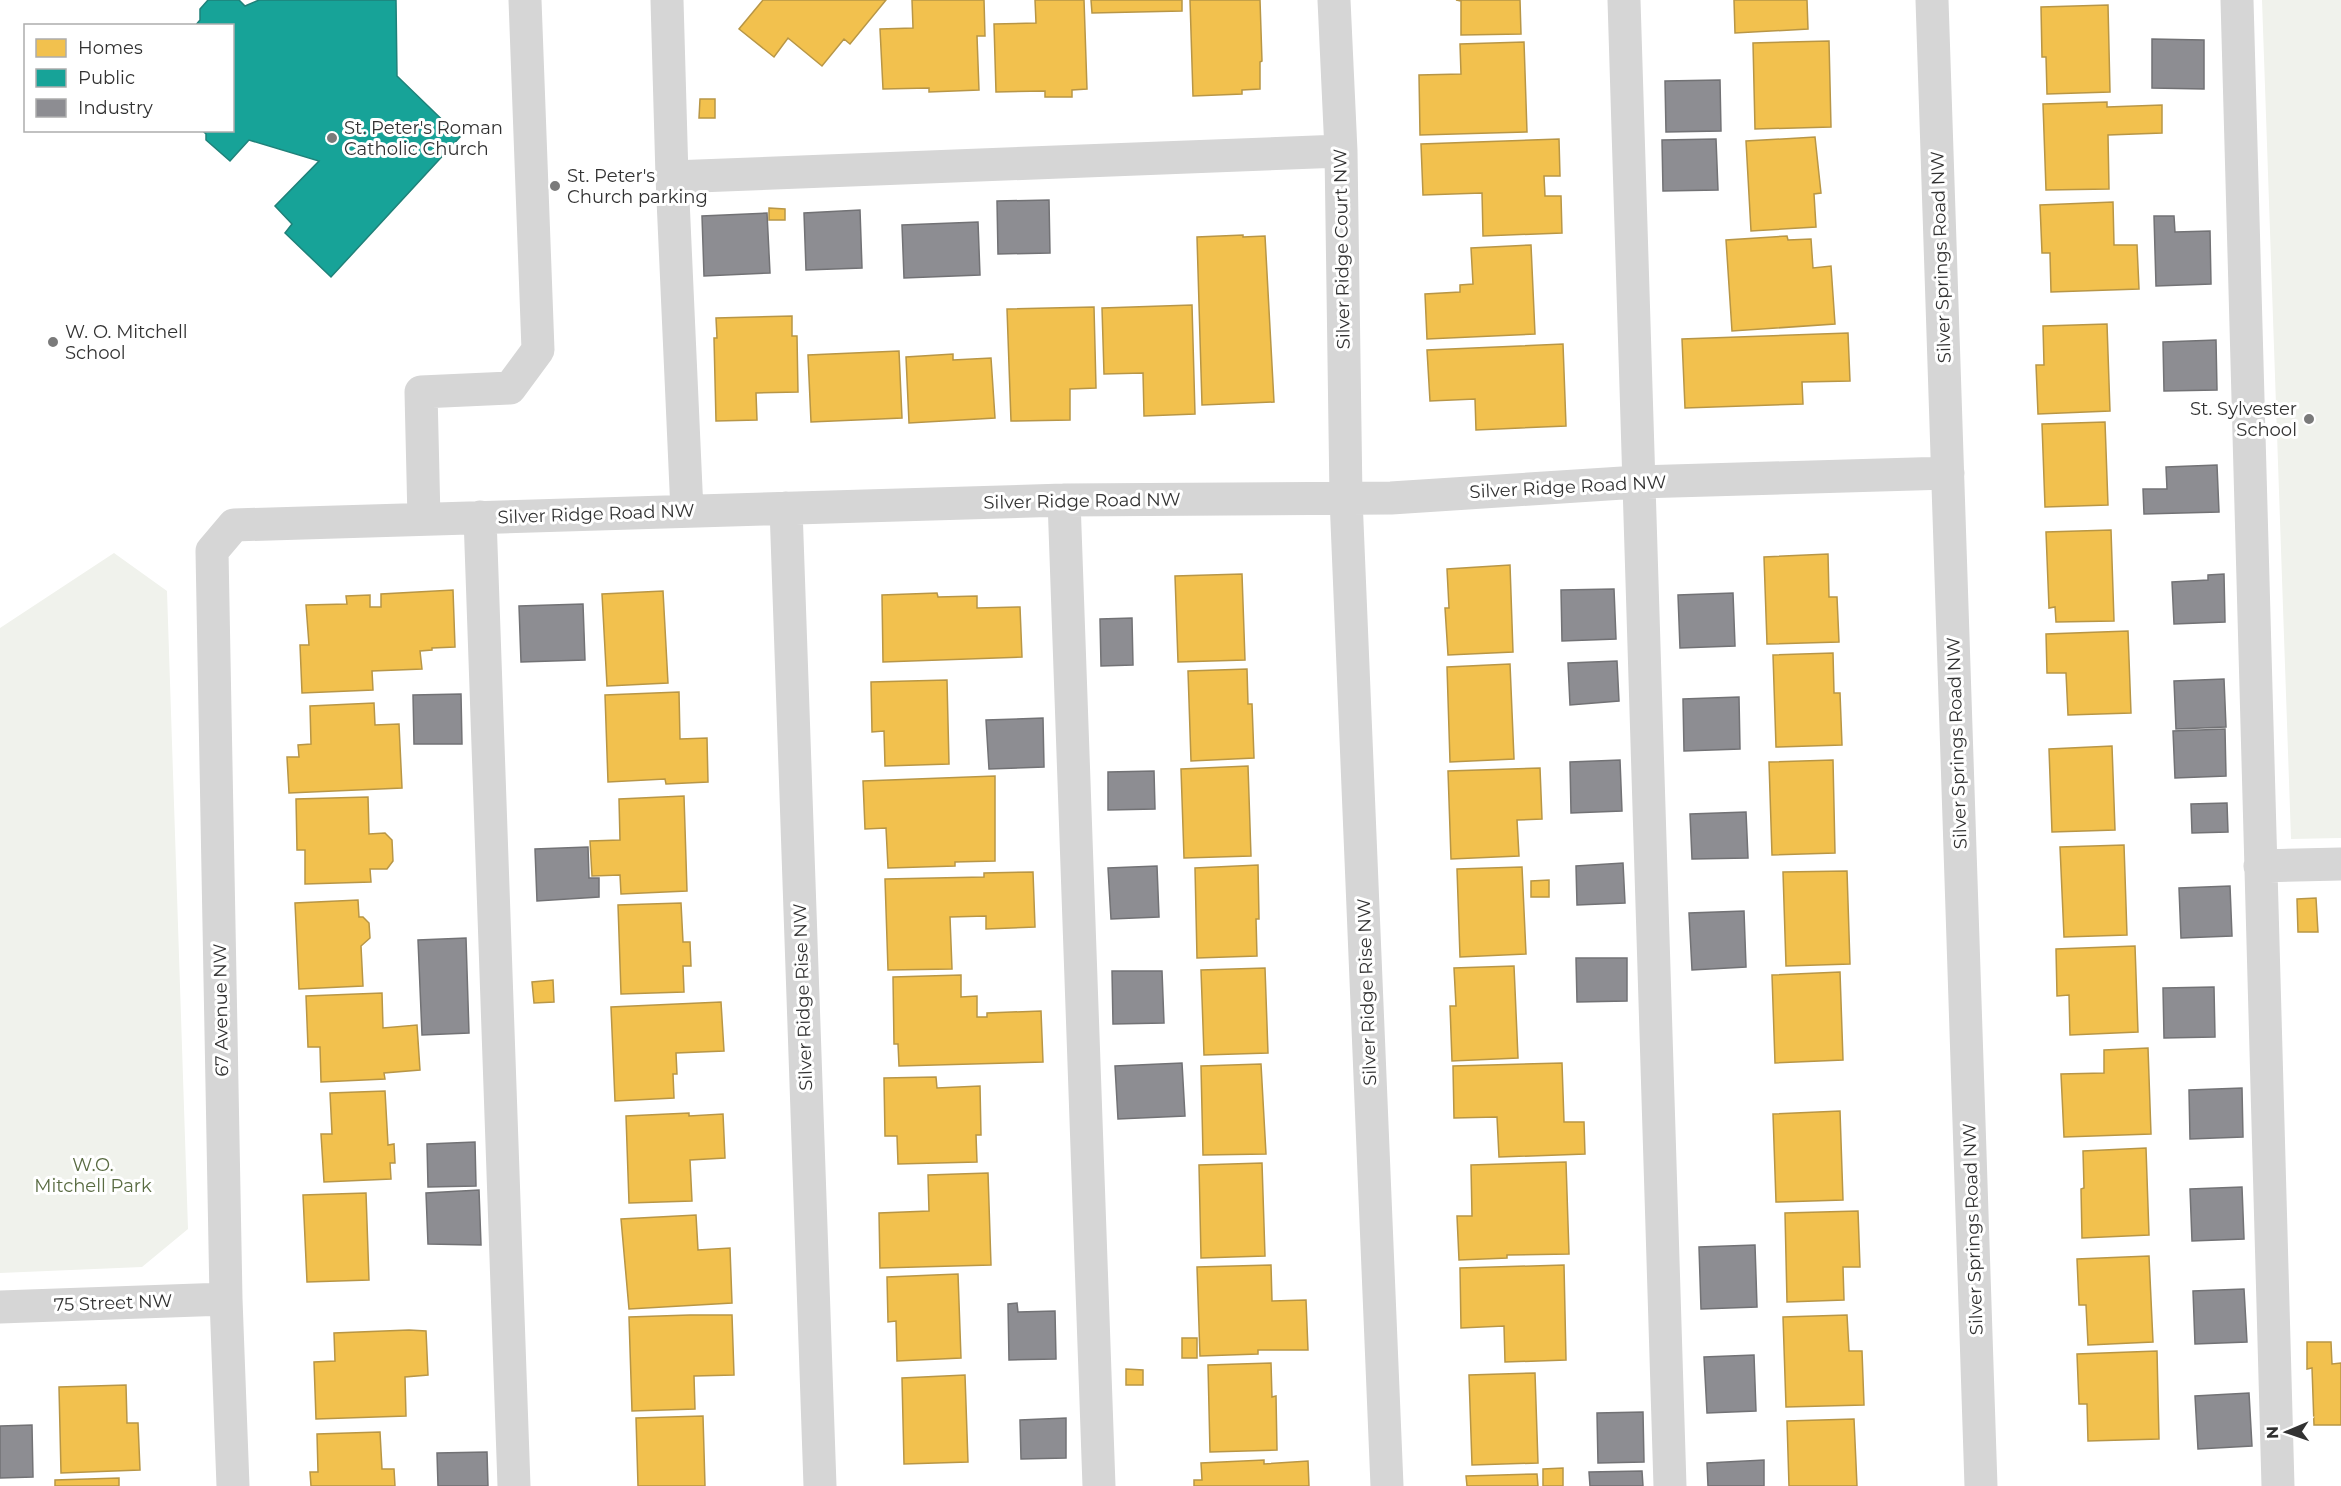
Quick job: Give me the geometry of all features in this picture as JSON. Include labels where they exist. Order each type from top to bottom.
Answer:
[{"type":"street","points":[[424,519],[422,392],[510,388],[538,350],[525,0]]},
{"type":"street","points":[[667,0],[672,177],[687,511]]},
{"type":"street","name":"Silver Ridge Court NW","points":[[1334,0],[1341,151],[1346,498]]},
{"type":"street","points":[[1624,0],[1670,1486]]},
{"type":"street","name":"Silver Springs Road NW","points":[[1932,0],[1982,1486]]},
{"type":"street","points":[[2237,0],[2278,1486]]},
{"type":"street","points":[[672,177],[1341,151]]},
{"type":"street","name":"Silver Ridge Road NW","points":[[222,538],[234,525],[1064,500],[1391,498],[1638,482],[1948,473]]},
{"type":"street","name":"Silver Ridge Rise NW","points":[[1346,498],[1387,1486]]},
{"type":"street","points":[[1064,500],[1099,1486]]},
{"type":"street","name":"Silver Ridge Rise NW","points":[[786,508],[820,1486]]},
{"type":"street","points":[[480,517],[514,1486]]},
{"type":"street","name":"67 Avenue NW","points":[[222,538],[212,550],[226,1299],[233,1486]]},
{"type":"street","points":[[2260,866],[2341,864]]},
{"type":"street","name":"75 Street NW","points":[[0,1307],[226,1299]]},
{"type":"green space","name":"St. Sylvester School","points":[[2262,0],[2341,0],[2341,838],[2291,839]]},
{"type":"green space","name":"W.O. Mitchell Park","points":[[114,553],[167,591],[188,1229],[142,1267],[0,1273],[0,628]]},
{"type":"building: Homes","points":[[763,0],[886,0],[850,44],[844,39],[822,66],[788,38],[774,57],[739,29]]},
{"type":"building: Homes","points":[[912,0],[984,0],[985,36],[977,36],[979,90],[929,92],[929,88],[883,89],[880,29],[913,28]]},
{"type":"building: Homes","points":[[1035,0],[1084,0],[1087,89],[1072,90],[1072,97],[1045,97],[1045,91],[996,92],[994,24],[1036,23]]},
{"type":"building: Homes","points":[[1091,0],[1182,0],[1182,11],[1092,13]]},
{"type":"building: Homes","points":[[1190,0],[1260,0],[1262,61],[1260,62],[1260,89],[1242,90],[1242,94],[1193,96]]},
{"type":"building: Homes","points":[[1456,0],[1520,0],[1521,34],[1461,35],[1461,1]]},
{"type":"building: Homes","points":[[1734,0],[1807,0],[1808,29],[1735,33]]},
{"type":"building: Homes","points":[[2108,5],[2110,92],[2047,94],[2046,57],[2042,57],[2041,7]]},
{"type":"building: Homes","points":[[1829,41],[1831,127],[1755,129],[1753,43]]},
{"type":"building: Homes","points":[[1524,42],[1527,132],[1420,135],[1419,75],[1461,74],[1460,44]]},
{"type":"building: Homes","points":[[700,99],[715,99],[715,118],[699,118]]},
{"type":"building: Homes","points":[[2107,102],[2107,107],[2162,105],[2162,133],[2108,135],[2109,189],[2046,190],[2043,104]]},
{"type":"building: Homes","points":[[1815,137],[1821,193],[1814,194],[1816,227],[1751,231],[1746,141]]},
{"type":"building: Homes","points":[[1559,139],[1560,176],[1544,176],[1545,196],[1561,196],[1562,233],[1483,236],[1482,193],[1423,195],[1421,144]]},
{"type":"building: Homes","points":[[2113,202],[2114,245],[2137,245],[2139,289],[2051,292],[2050,253],[2042,253],[2040,205]]},
{"type":"building: Homes","points":[[769,208],[785,209],[785,220],[769,220]]},
{"type":"building: Homes","points":[[1243,235],[1243,237],[1265,236],[1274,402],[1202,405],[1197,237]]},
{"type":"building: Homes","points":[[1787,236],[1788,240],[1811,239],[1813,268],[1831,266],[1835,324],[1732,331],[1726,240]]},
{"type":"building: Homes","points":[[1531,245],[1535,334],[1427,339],[1425,294],[1460,292],[1460,285],[1473,284],[1471,248]]},
{"type":"building: Homes","points":[[1192,305],[1195,414],[1144,416],[1143,373],[1104,374],[1102,308]]},
{"type":"building: Homes","points":[[1094,307],[1096,388],[1070,389],[1070,420],[1011,421],[1007,309]]},
{"type":"building: Homes","points":[[792,316],[792,336],[797,336],[798,392],[756,393],[757,420],[716,421],[714,338],[717,338],[716,318]]},
{"type":"building: Homes","points":[[2107,324],[2110,411],[2038,414],[2036,365],[2044,365],[2043,326]]},
{"type":"building: Homes","points":[[1848,333],[1850,381],[1802,382],[1803,404],[1685,408],[1682,339]]},
{"type":"building: Homes","points":[[1563,344],[1566,426],[1476,430],[1475,399],[1430,401],[1427,350]]},
{"type":"building: Homes","points":[[899,351],[902,418],[811,422],[808,355]]},
{"type":"building: Homes","points":[[953,354],[953,360],[991,358],[995,418],[909,423],[906,357]]},
{"type":"building: Homes","points":[[2105,422],[2108,505],[2045,507],[2042,424]]},
{"type":"building: Homes","points":[[2111,530],[2114,621],[2056,622],[2055,607],[2049,608],[2046,532]]},
{"type":"building: Homes","points":[[1828,554],[1829,597],[1837,597],[1839,642],[1767,644],[1764,557]]},
{"type":"building: Homes","points":[[1510,565],[1513,652],[1448,655],[1445,608],[1449,608],[1447,569]]},
{"type":"building: Homes","points":[[1242,574],[1245,660],[1178,662],[1175,576]]},
{"type":"building: Homes","points":[[453,590],[455,647],[420,651],[422,669],[372,671],[373,690],[302,693],[300,645],[309,645],[306,605],[347,604],[346,596],[370,595],[370,607],[381,607],[381,594]]},
{"type":"building: Homes","points":[[663,591],[668,683],[607,686],[602,594]]},
{"type":"building: Homes","points":[[937,593],[938,597],[977,596],[977,608],[1020,607],[1022,657],[883,662],[882,595]]},
{"type":"building: Homes","points":[[2128,631],[2131,713],[2068,715],[2066,673],[2047,673],[2046,634]]},
{"type":"building: Homes","points":[[1833,653],[1834,693],[1840,693],[1842,745],[1776,747],[1773,655]]},
{"type":"building: Homes","points":[[1510,664],[1514,759],[1450,762],[1447,667]]},
{"type":"building: Homes","points":[[1247,669],[1248,704],[1252,704],[1254,758],[1191,761],[1188,671]]},
{"type":"building: Homes","points":[[947,680],[949,764],[885,766],[884,731],[872,732],[871,682]]},
{"type":"building: Homes","points":[[679,692],[680,739],[707,738],[708,782],[666,784],[665,779],[608,782],[605,695]]},
{"type":"building: Homes","points":[[374,703],[375,725],[399,724],[402,788],[289,793],[287,757],[299,757],[298,745],[311,744],[310,706]]},
{"type":"building: Homes","points":[[2112,746],[2115,830],[2052,832],[2049,749]]},
{"type":"building: Homes","points":[[1833,760],[1835,853],[1772,855],[1769,762]]},
{"type":"building: Homes","points":[[1248,766],[1251,856],[1184,858],[1181,769]]},
{"type":"building: Homes","points":[[1540,768],[1542,819],[1517,820],[1519,856],[1451,859],[1448,771]]},
{"type":"building: Homes","points":[[995,776],[995,861],[955,862],[955,866],[888,868],[886,828],[865,829],[863,781]]},
{"type":"building: Homes","points":[[684,796],[687,891],[621,894],[620,875],[592,876],[590,841],[620,840],[619,799]]},
{"type":"building: Homes","points":[[368,797],[369,834],[385,833],[392,840],[393,861],[387,869],[370,869],[371,882],[305,884],[305,850],[297,850],[296,799]]},
{"type":"building: Homes","points":[[2124,845],[2127,935],[2064,937],[2060,847]]},
{"type":"building: Homes","points":[[1258,865],[1257,956],[1197,958],[1195,868]]},
{"type":"building: Homes","points":[[1522,867],[1526,954],[1460,957],[1457,869]]},
{"type":"building: Homes","points":[[1847,871],[1850,964],[1786,966],[1783,872]]},
{"type":"building: Homes","points":[[1033,872],[1035,927],[986,929],[986,916],[950,917],[952,969],[888,970],[885,879],[984,877],[984,873]]},
{"type":"building: Homes","points":[[1549,880],[1549,897],[1531,897],[1531,881]]},
{"type":"building: Homes","points":[[2316,898],[2318,932],[2298,932],[2297,899]]},
{"type":"building: Homes","points":[[358,900],[359,917],[363,917],[369,923],[370,938],[361,946],[363,986],[299,989],[295,903]]},
{"type":"building: Homes","points":[[681,903],[683,942],[690,942],[691,966],[683,966],[684,992],[621,994],[618,905]]},
{"type":"building: Homes","points":[[2135,946],[2138,1032],[2070,1035],[2069,995],[2057,996],[2056,949]]},
{"type":"building: Homes","points":[[1514,966],[1518,1058],[1452,1061],[1450,1006],[1456,1006],[1454,968]]},
{"type":"building: Homes","points":[[1265,968],[1268,1053],[1204,1055],[1201,970]]},
{"type":"building: Homes","points":[[1840,972],[1843,1060],[1775,1063],[1772,975]]},
{"type":"building: Homes","points":[[961,975],[961,997],[977,996],[977,1017],[987,1017],[987,1013],[1041,1011],[1043,1062],[899,1066],[898,1044],[894,1044],[893,977]]},
{"type":"building: Homes","points":[[553,980],[554,1002],[534,1003],[532,982]]},
{"type":"building: Homes","points":[[382,993],[383,1028],[417,1025],[420,1070],[384,1073],[385,1079],[321,1082],[320,1047],[308,1047],[306,996]]},
{"type":"building: Homes","points":[[721,1002],[724,1051],[676,1053],[677,1074],[673,1074],[674,1098],[615,1101],[611,1007]]},
{"type":"building: Homes","points":[[2148,1048],[2151,1134],[2064,1137],[2061,1074],[2104,1073],[2104,1050]]},
{"type":"building: Homes","points":[[1562,1063],[1564,1122],[1584,1122],[1585,1154],[1499,1157],[1497,1117],[1454,1118],[1453,1066]]},
{"type":"building: Homes","points":[[1261,1064],[1266,1154],[1203,1155],[1201,1066]]},
{"type":"building: Homes","points":[[936,1077],[937,1088],[980,1086],[981,1135],[976,1135],[977,1162],[898,1164],[897,1136],[885,1136],[884,1078]]},
{"type":"building: Homes","points":[[385,1091],[388,1145],[394,1144],[395,1163],[390,1163],[391,1179],[324,1182],[321,1134],[332,1134],[330,1093]]},
{"type":"building: Homes","points":[[1840,1111],[1843,1200],[1776,1202],[1773,1114]]},
{"type":"building: Homes","points":[[689,1113],[689,1116],[723,1114],[725,1158],[690,1160],[692,1201],[629,1203],[626,1116]]},
{"type":"building: Homes","points":[[2146,1148],[2149,1235],[2082,1238],[2083,1151]]},
{"type":"building: Homes","points":[[1566,1162],[1569,1254],[1507,1255],[1507,1258],[1459,1260],[1457,1216],[1472,1216],[1471,1165]]},
{"type":"building: Homes","points":[[1262,1163],[1265,1256],[1201,1258],[1199,1165]]},
{"type":"building: Homes","points":[[988,1173],[991,1265],[880,1268],[879,1213],[929,1211],[928,1175]]},
{"type":"building: Homes","points":[[366,1193],[369,1280],[307,1282],[303,1195]]},
{"type":"building: Homes","points":[[1858,1211],[1860,1267],[1843,1267],[1844,1300],[1787,1302],[1785,1213]]},
{"type":"building: Homes","points":[[696,1215],[698,1250],[730,1248],[732,1303],[629,1309],[621,1219]]},
{"type":"building: Homes","points":[[2149,1256],[2153,1342],[2088,1345],[2086,1305],[2079,1305],[2077,1259]]},
{"type":"building: Homes","points":[[1271,1265],[1272,1301],[1306,1300],[1308,1350],[1258,1350],[1258,1354],[1200,1356],[1197,1267]]},
{"type":"building: Homes","points":[[1564,1265],[1566,1360],[1505,1362],[1504,1326],[1461,1328],[1460,1268]]},
{"type":"building: Homes","points":[[958,1274],[961,1358],[897,1361],[896,1321],[888,1322],[887,1277]]},
{"type":"building: Homes","points":[[732,1315],[734,1375],[694,1376],[695,1409],[632,1411],[629,1317]]},
{"type":"building: Homes","points":[[1847,1315],[1849,1351],[1862,1351],[1864,1405],[1786,1407],[1783,1317]]},
{"type":"building: Homes","points":[[426,1331],[428,1375],[405,1377],[406,1416],[316,1419],[314,1362],[335,1361],[334,1333]]},
{"type":"building: Homes","points":[[1182,1338],[1197,1338],[1197,1358],[1182,1358]]},
{"type":"building: Homes","points":[[2307,1342],[2331,1342],[2332,1364],[2341,1363],[2341,1425],[2314,1425],[2312,1368],[2307,1369]]},
{"type":"building: Homes","points":[[2157,1351],[2159,1439],[2088,1441],[2087,1404],[2079,1404],[2077,1354]]},
{"type":"building: Homes","points":[[1271,1363],[1272,1397],[1276,1396],[1277,1450],[1210,1452],[1208,1365]]},
{"type":"building: Homes","points":[[1126,1369],[1143,1370],[1143,1385],[1126,1385]]},
{"type":"building: Homes","points":[[1535,1373],[1538,1463],[1472,1465],[1469,1375]]},
{"type":"building: Homes","points":[[965,1375],[968,1462],[904,1464],[902,1378]]},
{"type":"building: Homes","points":[[126,1385],[127,1423],[138,1423],[140,1470],[61,1473],[59,1387]]},
{"type":"building: Homes","points":[[703,1416],[705,1486],[638,1486],[636,1418]]},
{"type":"building: Homes","points":[[1854,1419],[1857,1486],[1789,1486],[1787,1421]]},
{"type":"building: Homes","points":[[380,1432],[382,1469],[394,1469],[395,1486],[311,1486],[310,1472],[318,1472],[317,1434]]},
{"type":"building: Homes","points":[[1264,1460],[1264,1464],[1308,1461],[1309,1486],[1194,1486],[1194,1480],[1202,1480],[1201,1463]]},
{"type":"building: Homes","points":[[1563,1468],[1563,1486],[1543,1486],[1543,1469]]},
{"type":"building: Homes","points":[[1537,1474],[1538,1486],[1467,1486],[1466,1476]]},
{"type":"building: Homes","points":[[119,1478],[119,1486],[55,1486],[55,1480]]},
{"type":"building: Public","name":"St. Peter's Roman Catholic Church","points":[[208,0],[239,0],[245,6],[259,0],[396,0],[397,76],[460,137],[331,277],[285,233],[292,224],[275,206],[319,161],[249,140],[230,161],[206,140],[204,132],[234,132],[234,24],[197,24],[200,20],[200,9]]},
{"type":"building: Industry","points":[[2152,39],[2204,40],[2204,89],[2152,88]]},
{"type":"building: Industry","points":[[1720,80],[1721,131],[1666,132],[1665,81]]},
{"type":"building: Industry","points":[[1716,139],[1718,190],[1663,191],[1662,140]]},
{"type":"building: Industry","points":[[1049,200],[1050,253],[998,254],[997,201]]},
{"type":"building: Industry","points":[[860,210],[862,268],[806,270],[804,213]]},
{"type":"building: Industry","points":[[767,213],[770,273],[704,276],[702,216]]},
{"type":"building: Industry","points":[[2154,216],[2174,216],[2175,232],[2210,231],[2211,284],[2156,286]]},
{"type":"building: Industry","points":[[978,222],[980,275],[904,278],[902,225]]},
{"type":"building: Industry","points":[[2216,340],[2217,390],[2164,391],[2163,342]]},
{"type":"building: Industry","points":[[2217,465],[2219,512],[2144,514],[2143,489],[2167,489],[2166,467]]},
{"type":"building: Industry","points":[[2224,574],[2225,622],[2174,624],[2172,582],[2208,580],[2208,575]]},
{"type":"building: Industry","points":[[1614,589],[1616,639],[1562,641],[1561,590]]},
{"type":"building: Industry","points":[[1733,593],[1735,646],[1680,648],[1678,595]]},
{"type":"building: Industry","points":[[583,604],[585,660],[521,662],[519,606]]},
{"type":"building: Industry","points":[[1132,618],[1133,665],[1101,666],[1100,619]]},
{"type":"building: Industry","points":[[1617,661],[1619,701],[1570,705],[1568,663]]},
{"type":"building: Industry","points":[[2224,679],[2226,727],[2176,729],[2174,681]]},
{"type":"building: Industry","points":[[461,694],[462,744],[414,744],[413,695]]},
{"type":"building: Industry","points":[[1739,697],[1740,749],[1684,751],[1683,699]]},
{"type":"building: Industry","points":[[1043,718],[1044,767],[989,769],[986,720]]},
{"type":"building: Industry","points":[[2225,729],[2226,776],[2175,778],[2173,731]]},
{"type":"building: Industry","points":[[1620,760],[1622,811],[1571,813],[1570,762]]},
{"type":"building: Industry","points":[[1154,771],[1155,809],[1108,810],[1108,772]]},
{"type":"building: Industry","points":[[2227,803],[2228,832],[2192,833],[2191,804]]},
{"type":"building: Industry","points":[[1746,812],[1748,858],[1692,859],[1690,814]]},
{"type":"building: Industry","points":[[588,847],[589,878],[599,878],[599,897],[537,901],[535,849]]},
{"type":"building: Industry","points":[[1623,863],[1625,903],[1577,905],[1576,866]]},
{"type":"building: Industry","points":[[1157,866],[1159,917],[1111,919],[1108,868]]},
{"type":"building: Industry","points":[[2230,886],[2232,936],[2181,938],[2179,888]]},
{"type":"building: Industry","points":[[1744,911],[1746,967],[1692,970],[1689,913]]},
{"type":"building: Industry","points":[[466,938],[469,1033],[422,1035],[418,940]]},
{"type":"building: Industry","points":[[1576,958],[1627,958],[1627,1001],[1577,1002]]},
{"type":"building: Industry","points":[[1112,971],[1162,971],[1164,1023],[1113,1024]]},
{"type":"building: Industry","points":[[2214,987],[2215,1037],[2164,1038],[2163,988]]},
{"type":"building: Industry","points":[[1182,1063],[1185,1116],[1118,1119],[1115,1066]]},
{"type":"building: Industry","points":[[2242,1088],[2243,1137],[2190,1139],[2189,1090]]},
{"type":"building: Industry","points":[[475,1142],[476,1186],[428,1187],[427,1144]]},
{"type":"building: Industry","points":[[2242,1187],[2244,1239],[2192,1241],[2190,1189]]},
{"type":"building: Industry","points":[[479,1190],[481,1245],[428,1244],[426,1193]]},
{"type":"building: Industry","points":[[1755,1245],[1757,1307],[1701,1309],[1699,1247]]},
{"type":"building: Industry","points":[[2244,1289],[2247,1342],[2195,1344],[2193,1291]]},
{"type":"building: Industry","points":[[1017,1303],[1018,1312],[1055,1311],[1056,1359],[1009,1360],[1008,1304]]},
{"type":"building: Industry","points":[[1754,1355],[1756,1411],[1707,1413],[1704,1357]]},
{"type":"building: Industry","points":[[2249,1393],[2252,1446],[2198,1449],[2195,1396]]},
{"type":"building: Industry","points":[[1643,1412],[1644,1462],[1598,1463],[1597,1413]]},
{"type":"building: Industry","points":[[1066,1418],[1066,1458],[1021,1459],[1020,1420]]},
{"type":"building: Industry","points":[[32,1425],[33,1477],[0,1478],[0,1426]]},
{"type":"building: Industry","points":[[487,1452],[488,1486],[438,1486],[437,1453]]},
{"type":"building: Industry","points":[[1764,1460],[1764,1486],[1708,1486],[1707,1463]]},
{"type":"building: Industry","points":[[1642,1471],[1643,1486],[1590,1486],[1589,1472]]},
{"type":"place","name":"St. Peter's Roman Catholic Church","points":[[332,138]]},
{"type":"place","name":"St. Peter's Church parking","points":[[555,186]]},
{"type":"place","name":"W. O. Mitchell School","points":[[53,342]]},
{"type":"place","name":"St. Sylvester School","points":[[2309,419]]}]
